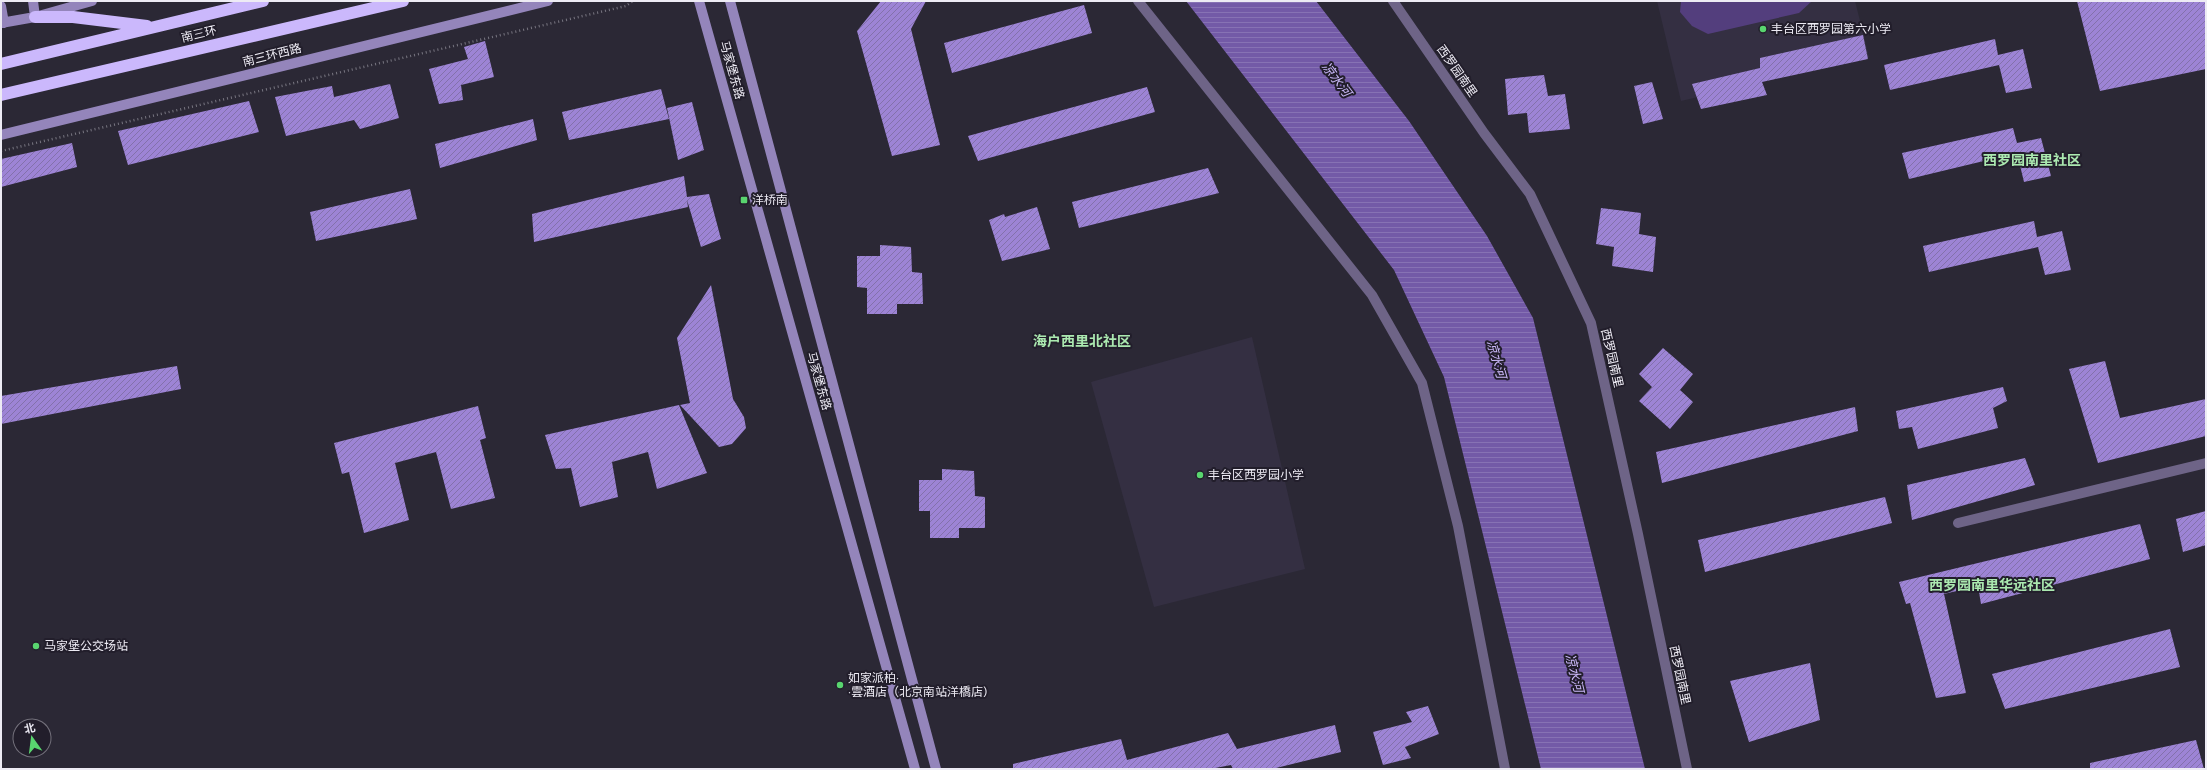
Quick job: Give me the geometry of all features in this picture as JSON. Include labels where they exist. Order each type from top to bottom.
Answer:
[{"type":"highway","name":"南三环","points":[[1,64],[263,1]]},
{"type":"highway","name":"南三环","points":[[1,95],[403,1]]},
{"type":"highway","points":[[35,17],[72,17],[156,27]]},
{"type":"main road","points":[[33,1],[35,17]]},
{"type":"main road","points":[[1,6],[2,23],[35,17],[92,1]]},
{"type":"main road","name":"南三环西路","points":[[1,135],[548,1]]},
{"type":"main road","name":"马家堡东路","points":[[699,1],[915,769]]},
{"type":"main road","name":"马家堡东路","points":[[730,1],[936,769]]},
{"type":"street","points":[[1138,1],[1372,295],[1422,383],[1458,526],[1505,768]]},
{"type":"street","name":"西罗园南里","points":[[1393,1],[1484,133],[1530,194],[1591,323],[1638,534],[1687,769]]},
{"type":"street","points":[[1958,524],[2206,463]]},
{"type":"path","points":[[1,150],[626,6],[633,1]]},
{"type":"shaded area","name":"丰台区西罗园第六小学","points":[[1657,1],[1855,1],[1869,57],[1681,101]]},
{"type":"shaded area","points":[[1681,1],[1812,1],[1799,13],[1708,34],[1692,26],[1680,12]]},
{"type":"shaded area","name":"丰台区西罗园小学","points":[[1252,337],[1305,569],[1154,607],[1091,382]]},
{"type":"water","name":"凉水河","points":[[1186,1],[1316,1],[1409,121],[1487,236],[1533,318],[1645,769],[1541,769],[1444,377],[1394,270]]},
{"type":"building","points":[[881,1],[926,1],[911,29],[940,145],[892,156],[857,31]]},
{"type":"building","points":[[2077,1],[2206,1],[2206,69],[2100,91]]},
{"type":"building","points":[[1084,5],[1092,33],[952,73],[944,43]]},
{"type":"building","points":[[1863,35],[1868,59],[1762,82],[1767,95],[1701,109],[1692,84],[1760,68],[1760,58]]},
{"type":"building","points":[[1995,39],[1998,55],[2023,49],[2032,88],[2006,93],[1999,65],[1890,90],[1884,65]]},
{"type":"building","points":[[485,41],[494,77],[461,85],[463,100],[439,104],[429,69],[468,59],[464,47]]},
{"type":"building","points":[[1544,75],[1548,96],[1565,94],[1570,129],[1529,133],[1527,113],[1508,115],[1505,79]]},
{"type":"building","points":[[1652,82],[1663,119],[1643,124],[1634,86]]},
{"type":"building","points":[[390,84],[399,118],[360,129],[354,120],[286,136],[275,97],[332,86],[334,97]]},
{"type":"building","points":[[1147,87],[1155,112],[978,161],[968,136]]},
{"type":"building","points":[[661,89],[669,119],[569,140],[562,112]]},
{"type":"building","points":[[249,101],[259,132],[128,165],[118,131]]},
{"type":"building","points":[[692,102],[704,150],[678,160],[667,108]]},
{"type":"building","points":[[533,119],[537,140],[440,168],[435,144]]},
{"type":"building","points":[[2013,128],[2017,143],[2041,138],[2051,176],[2024,182],[2017,153],[1909,179],[1902,153]]},
{"type":"building","points":[[72,143],[77,167],[1,187],[1,159]]},
{"type":"building","points":[[1208,168],[1219,193],[1079,228],[1072,202]]},
{"type":"building","points":[[684,176],[687,197],[709,194],[721,239],[701,247],[687,200],[688,207],[534,242],[532,214]]},
{"type":"building","points":[[410,189],[417,219],[316,241],[310,212]]},
{"type":"building","points":[[1037,207],[1050,249],[1002,261],[989,220],[1004,214],[1005,217]]},
{"type":"building","points":[[1601,208],[1641,213],[1639,234],[1656,237],[1653,272],[1612,266],[1614,247],[1596,244]]},
{"type":"building","points":[[2034,221],[2037,237],[2062,231],[2071,270],[2045,275],[2038,247],[1929,272],[1923,246]]},
{"type":"building","points":[[880,245],[911,247],[912,272],[922,273],[923,304],[897,304],[897,314],[867,314],[867,288],[857,287],[857,256],[880,256]]},
{"type":"building","points":[[711,285],[733,399],[744,417],[746,428],[732,444],[719,447],[680,405],[690,403],[677,338]]},
{"type":"building","points":[[1663,348],[1693,374],[1680,390],[1693,402],[1670,429],[1639,401],[1652,387],[1639,374]]},
{"type":"building","points":[[2105,361],[2120,418],[2206,399],[2206,436],[2098,463],[2069,369]]},
{"type":"building","points":[[177,366],[181,389],[1,424],[1,396]]},
{"type":"building","points":[[2003,387],[2007,401],[1993,408],[1998,428],[1918,449],[1912,427],[1899,429],[1896,411]]},
{"type":"building","points":[[679,405],[707,473],[657,489],[648,452],[612,462],[618,497],[580,507],[571,468],[556,469],[545,435]]},
{"type":"building","points":[[478,406],[486,438],[480,440],[495,498],[451,509],[436,452],[395,463],[409,520],[364,533],[349,472],[342,474],[334,443]]},
{"type":"building","points":[[1855,407],[1858,431],[1662,483],[1656,452]]},
{"type":"building","points":[[2025,458],[2035,485],[1912,520],[1907,485]]},
{"type":"building","points":[[942,469],[974,471],[975,496],[985,497],[985,528],[959,528],[959,538],[930,538],[930,511],[919,511],[919,480],[942,480]]},
{"type":"building","points":[[1885,497],[1892,523],[1705,572],[1698,540]]},
{"type":"building","points":[[2206,511],[2206,545],[2183,552],[2176,519]]},
{"type":"building","points":[[2140,524],[2150,559],[1981,604],[1978,586],[1944,594],[1966,693],[1936,698],[1910,603],[1906,604],[1899,582]]},
{"type":"building","points":[[2170,629],[2180,667],[2005,709],[1992,674]]},
{"type":"building","points":[[1810,663],[1820,720],[1749,742],[1730,681]]},
{"type":"building","points":[[1428,706],[1439,734],[1405,747],[1411,758],[1383,765],[1373,732],[1412,722],[1406,712]]},
{"type":"building","points":[[1335,725],[1341,752],[1272,769],[1233,769],[1231,765],[1210,769],[1013,769],[1013,764],[1121,739],[1127,760],[1228,733],[1237,749]]},
{"type":"building","points":[[2196,740],[2204,769],[2090,769],[2090,763]]},
{"type":"place","name":"丰台区西罗园第六小学","points":[[1763,29]]},
{"type":"place","name":"洋桥南","points":[[744,200]]},
{"type":"place","name":"丰台区西罗园小学","points":[[1200,475]]},
{"type":"place","name":"马家堡公交场站","points":[[36,646]]},
{"type":"place","name":"如家派柏· ·雲酒店（北京南站洋橋店)","points":[[840,685]]},
{"type":"district","name":"西罗园南里社区","points":[[2032,160]]},
{"type":"district","name":"海户西里北社区","points":[[1082,341]]},
{"type":"district","name":"西罗园南里华远社区","points":[[1992,585]]}]
